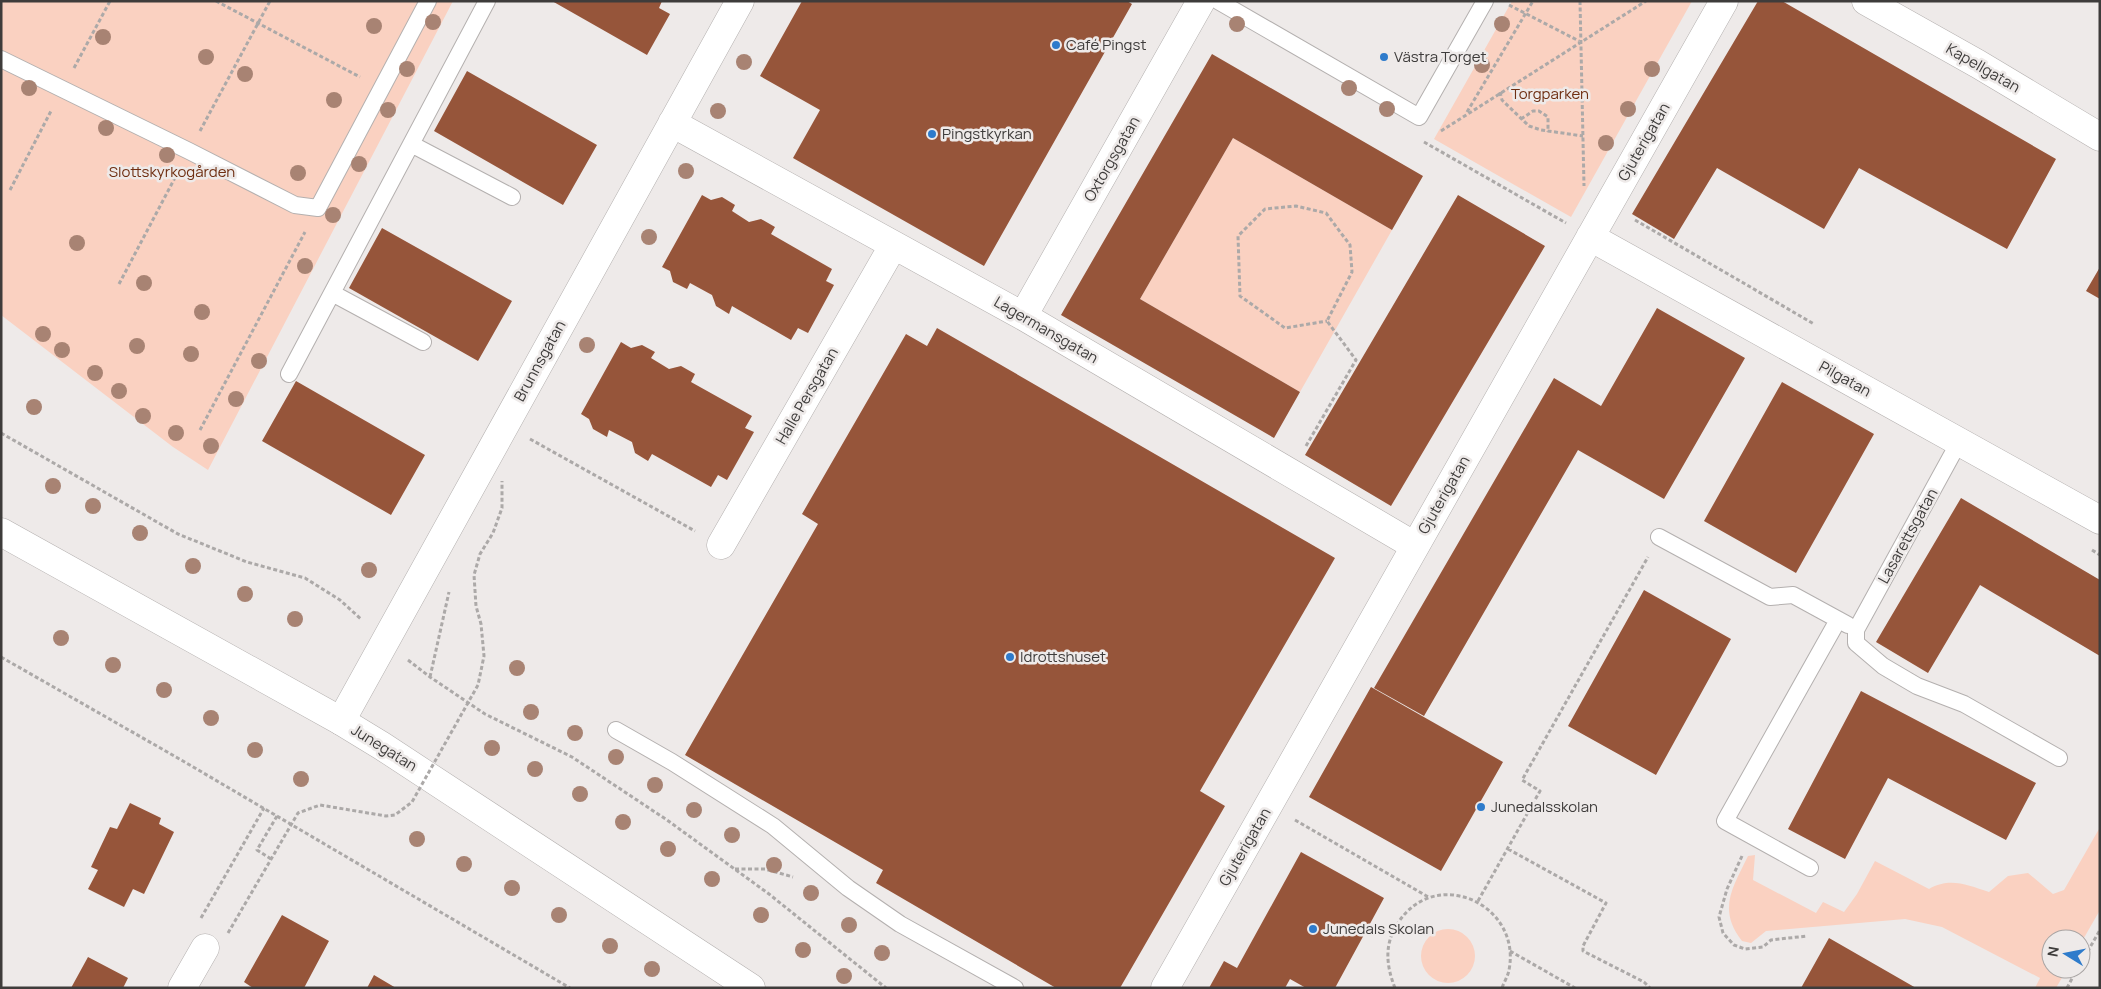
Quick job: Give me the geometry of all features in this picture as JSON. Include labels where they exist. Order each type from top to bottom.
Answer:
[{"type":"street","name":"Brunnsgatan","points":[[341,721],[740,1]]},
{"type":"street","name":"Oxtorgsgatan","points":[[1023,316],[1201,1]]},
{"type":"street","name":"Gjuterigatan","points":[[1165,988],[1724,1]]},
{"type":"street","name":"Kapellgatan","points":[[1866,1],[1978,64],[2100,137]]},
{"type":"street","name":"Lagermansgatan","points":[[672,123],[1023,316],[1415,546]]},
{"type":"street","name":"Pilgatan","points":[[1590,237],[2100,520]]},
{"type":"street","name":"Halle Persgatan","points":[[721,545],[893,246]]},
{"type":"street","name":"Junegatan","points":[[1,532],[341,721],[462,798],[751,988]]},
{"type":"street","points":[[182,988],[205,948]]},
{"type":"lane","points":[[1,59],[181,146],[295,205],[318,208],[428,1]]},
{"type":"lane","points":[[288,374],[487,1]]},
{"type":"lane","points":[[1218,1],[1419,117],[1485,1]]},
{"type":"lane","points":[[411,144],[512,198]]},
{"type":"lane","points":[[332,293],[423,342]]},
{"type":"lane","name":"Lasarettsgatan","points":[[1856,630],[1959,442]]},
{"type":"lane","points":[[1659,537],[1770,597],[1793,595],[1856,630],[1856,643],[1883,666],[1917,686],[1964,704],[2059,758]]},
{"type":"lane","points":[[1810,868],[1725,821],[1838,620]]},
{"type":"lane","points":[[616,730],[672,762],[773,826],[848,888],[900,924],[1015,988]]},
{"type":"path","points":[[216,1],[382,89]]},
{"type":"path","points":[[1502,1],[1580,42]]},
{"type":"path","points":[[1466,115],[1533,1]]},
{"type":"path","points":[[1580,1],[1584,194]]},
{"type":"path","points":[[1636,1],[1639,6]]},
{"type":"path","points":[[1436,134],[1646,1]]},
{"type":"path","points":[[1500,92],[1502,100],[1528,126],[1548,132],[1583,136]]},
{"type":"path","points":[[1521,120],[1533,111],[1543,112],[1548,116],[1548,132]]},
{"type":"path","points":[[1424,142],[1430,138]]},
{"type":"path","points":[[1296,206],[1326,213],[1350,245],[1352,272],[1327,321],[1285,328],[1240,296],[1238,236],[1265,209],[1296,206]]},
{"type":"path","points":[[200,430],[318,208]]},
{"type":"path","points":[[1290,473],[1356,360],[1327,321]]},
{"type":"path","points":[[1,433],[178,534],[247,562],[305,578],[340,600],[386,642],[430,678],[485,714],[572,757],[666,820],[777,900],[886,988]]},
{"type":"path","points":[[528,437],[721,545]]},
{"type":"path","points":[[264,808],[194,929],[205,948],[228,933],[298,813],[320,805],[386,816],[395,815],[412,802],[478,685],[484,656],[481,624],[476,606],[474,575],[480,554],[492,533],[502,508],[501,483],[496,492]]},
{"type":"path","points":[[1478,902],[1540,791],[1522,780],[1659,537]]},
{"type":"path","points":[[430,678],[451,583]]},
{"type":"path","points":[[1,657],[183,760],[570,988]]},
{"type":"path","points":[[1268,805],[1430,898]]},
{"type":"path","points":[[271,859],[257,850],[277,816]]},
{"type":"path","points":[[1752,836],[1727,890],[1719,917],[1723,933],[1734,945],[1745,949],[1762,947],[1771,940],[1807,936]]},
{"type":"path","points":[[1508,849],[1606,903],[1583,946],[1583,951],[1644,982],[1650,988]]},
{"type":"path","points":[[734,869],[765,869],[803,879]]},
{"type":"path","points":[[1395,988],[1388,972],[1387,951],[1392,932],[1403,914],[1419,902],[1438,895],[1459,895],[1478,902],[1494,914],[1506,931],[1510,951],[1509,972],[1502,988]]},
{"type":"path","points":[[2091,946],[2100,930]]},
{"type":"path","points":[[1510,951],[1575,988]]},
{"type":"green space","name":"Slottskyrkogården","points":[[1,1],[453,1],[208,470],[173,447],[1,315]]},
{"type":"green space","name":"Torgparken","points":[[1512,1],[1692,1],[1571,217],[1434,139]]},
{"type":"green space","points":[[1233,138],[1392,230],[1300,392],[1140,299]]},
{"type":"green space","points":[[2099,829],[2100,910],[2089,929],[2041,929],[2041,979],[2061,979],[2056,988],[2035,988],[2040,978],[1942,927],[1905,919],[1766,931],[1751,943],[1742,941],[1734,929],[1730,919],[1729,908],[1730,898],[1737,878],[1748,856],[1755,855],[1753,880],[1816,913],[1823,902],[1844,912],[1857,894],[1875,861],[1929,889],[1944,883],[1959,883],[1989,892],[2008,876],[2028,873],[2053,894],[2064,890]]},
{"type":"green space","points":[[1448,929],[1458,931],[1467,937],[1473,946],[1475,956],[1473,966],[1467,975],[1458,981],[1448,983],[1438,981],[1429,975],[1423,966],[1421,956],[1423,946],[1429,937],[1438,931]]},
{"type":"building","points":[[552,1],[662,1],[659,8],[670,14],[647,55]]},
{"type":"building","name":"Pingstkyrkan","points":[[802,1],[1127,1],[1132,4],[984,266],[793,158],[820,110],[760,76]]},
{"type":"building","points":[[1758,1],[1782,1],[2056,159],[2007,249],[1859,168],[1824,229],[1717,168],[1674,239],[1632,214]]},
{"type":"building","points":[[1212,54],[1423,176],[1392,230],[1233,138],[1140,299],[1300,392],[1274,438],[1061,315]]},
{"type":"building","points":[[467,71],[597,145],[563,205],[434,131]]},
{"type":"building","points":[[702,195],[711,200],[722,197],[735,205],[732,211],[749,222],[761,219],[775,227],[771,234],[832,269],[826,281],[834,285],[808,333],[798,328],[791,340],[732,306],[729,314],[716,306],[712,295],[690,283],[687,289],[673,282],[670,271],[662,267]]},
{"type":"building","points":[[1458,195],[1545,246],[1391,506],[1305,455]]},
{"type":"building","points":[[382,228],[512,301],[478,361],[349,288]]},
{"type":"building","points":[[2100,267],[2100,299],[2086,291]]},
{"type":"building","points":[[1657,308],[1745,358],[1664,499],[1578,450],[1424,716],[1374,688],[1554,378],[1601,406]]},
{"type":"building","name":"Idrottshuset","points":[[937,328],[1335,558],[1200,791],[1225,806],[1120,988],[1056,988],[876,883],[883,870],[685,755],[818,524],[802,514],[906,334],[927,346]]},
{"type":"building","points":[[621,342],[631,348],[642,345],[655,352],[651,358],[669,369],[681,366],[695,374],[691,382],[752,416],[745,428],[754,432],[727,480],[718,475],[711,487],[652,454],[648,461],[635,453],[632,442],[609,430],[607,437],[593,429],[589,419],[581,414]]},
{"type":"building","points":[[296,381],[425,455],[391,515],[262,441]]},
{"type":"building","points":[[1782,382],[1874,434],[1796,573],[1704,521]]},
{"type":"building","points":[[1961,498],[2100,580],[2100,656],[1980,585],[1928,673],[1876,642]]},
{"type":"building","points":[[1644,590],[1731,639],[1656,775],[1568,726]]},
{"type":"building","points":[[1371,687],[1503,762],[1441,871],[1309,797]]},
{"type":"building","points":[[1861,691],[2036,783],[2006,840],[1888,778],[1845,859],[1788,829]]},
{"type":"building","points":[[130,803],[161,818],[159,824],[174,832],[144,894],[133,889],[124,907],[88,889],[98,870],[91,867],[110,827],[117,829]]},
{"type":"building","name":"Junedals Skolan","points":[[1301,852],[1384,898],[1335,988],[1306,988],[1290,979],[1285,988],[1209,988],[1224,961],[1237,968]]},
{"type":"building","points":[[282,915],[329,941],[304,988],[253,988],[244,982]]},
{"type":"building","points":[[1829,938],[1916,988],[1801,988]]},
{"type":"building","points":[[88,957],[128,978],[123,988],[71,988]]},
{"type":"building","points":[[374,975],[396,988],[367,988]]},
{"type":"place","name":"Café Pingst","points":[[1056,45]]},
{"type":"place","name":"Västra Torget","points":[[1384,57]]},
{"type":"place","name":"Pingstkyrkan","points":[[932,134]]},
{"type":"place","name":"Idrottshuset","points":[[1010,657]]},
{"type":"place","name":"Junedalsskolan","points":[[1481,807]]},
{"type":"place","name":"Junedals Skolan","points":[[1313,929]]}]
